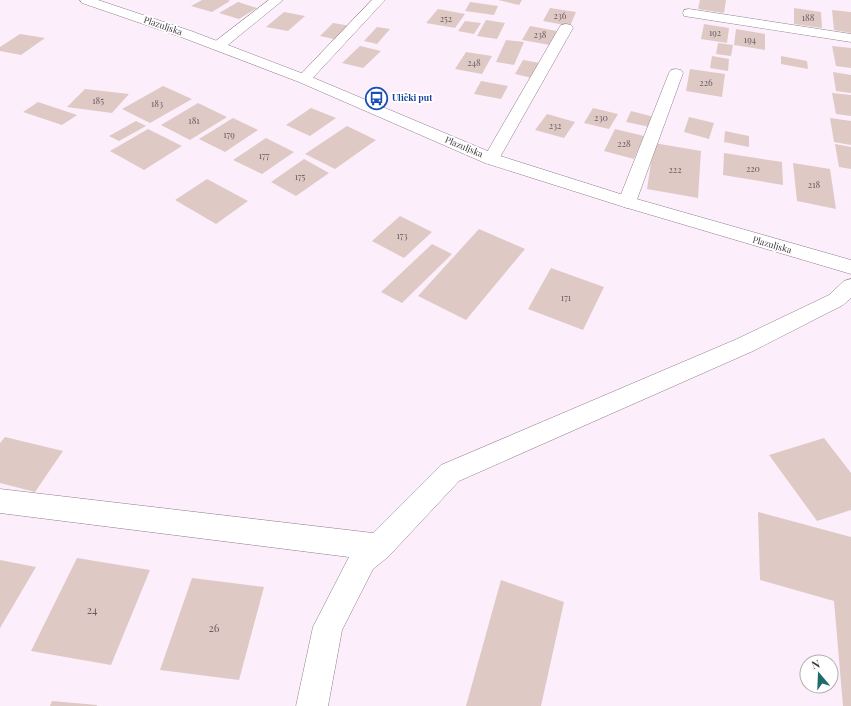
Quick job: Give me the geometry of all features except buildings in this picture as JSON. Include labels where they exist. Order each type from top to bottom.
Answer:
[{"type":"street","name":"Plazuljska","points":[[86,0],[218,46],[304,79],[491,159],[627,202],[851,267]]},
{"type":"street","points":[[218,46],[277,0]]},
{"type":"street","points":[[304,79],[379,0]]},
{"type":"street","points":[[689,13],[851,38]]},
{"type":"street","points":[[491,159],[566,28]]},
{"type":"street","points":[[627,202],[676,73]]},
{"type":"street","points":[[312,706],[328,627],[363,559],[378,547],[450,473],[745,344],[836,300],[851,286]]},
{"type":"street","points":[[0,501],[378,547]]},
{"type":"place","name":"Ulički put","points":[[377,98]]}]
